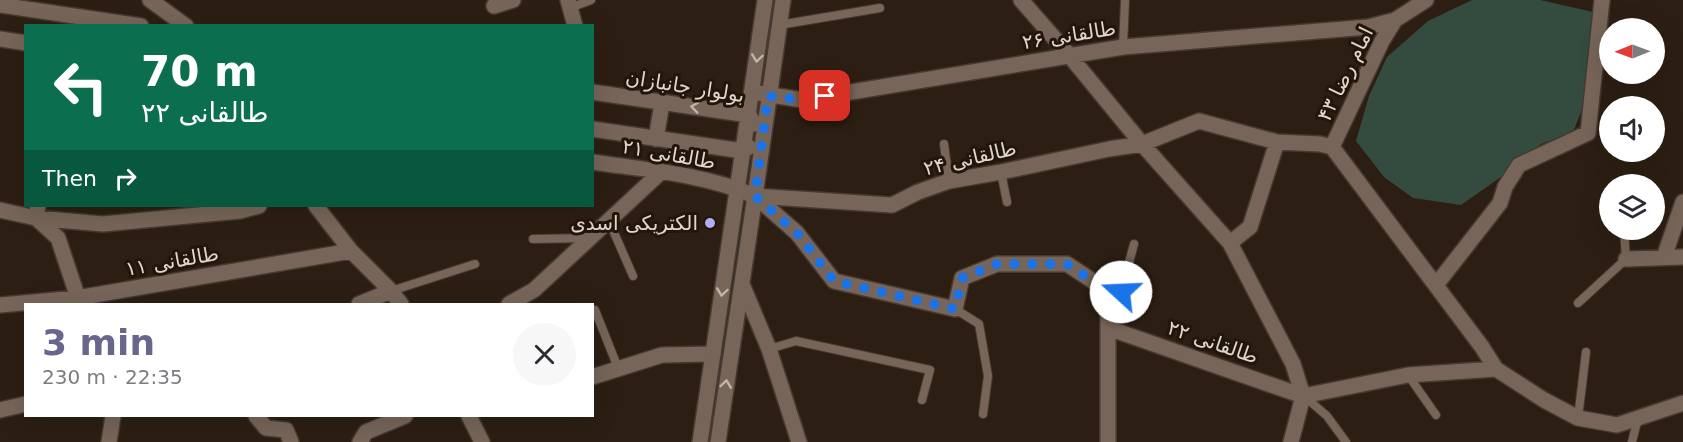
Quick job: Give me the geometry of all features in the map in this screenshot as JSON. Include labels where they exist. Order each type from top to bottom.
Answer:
[{"type":"street","points":[[150,0],[183,24]]},
{"type":"street","points":[[494,6],[513,0]]},
{"type":"street","points":[[700,442],[765,0]]},
{"type":"street","points":[[718,442],[783,0]]},
{"type":"street","points":[[1022,0],[1142,144],[1230,243],[1293,364],[1303,396],[1291,442]]},
{"type":"street","name":"امام رضا ۴۳","points":[[1332,147],[1382,41],[1395,20],[1426,0]]},
{"type":"street","points":[[1436,285],[1500,203],[1505,187],[1519,165],[1588,133],[1602,0]]},
{"type":"street","points":[[569,4],[574,24]]},
{"type":"street","points":[[0,5],[33,5],[131,24]]},
{"type":"street","name":"طالقانی ۲۶","points":[[752,93],[803,100],[1123,47],[1368,27],[1395,20]]},
{"type":"street","points":[[0,39],[24,43]]},
{"type":"street","name":"بولوار جانبازان","points":[[594,92],[748,115],[763,136]]},
{"type":"street","points":[[656,139],[662,103]]},
{"type":"street","name":"طالقانی ۲۴","points":[[739,189],[755,196],[892,205],[918,192],[949,181],[1142,144],[1199,121],[1277,142],[1320,144],[1332,147]]},
{"type":"street","points":[[594,129],[742,151],[763,136]]},
{"type":"street","points":[[1230,243],[1250,227],[1277,142]]},
{"type":"street","points":[[1332,147],[1497,369],[1544,400],[1578,418],[1617,425],[1683,403]]},
{"type":"street","name":"طالقانی ۲۱","points":[[594,162],[662,172],[739,189]]},
{"type":"street","points":[[511,303],[534,290],[662,172]]},
{"type":"street","points":[[755,196],[797,233],[834,281],[955,309],[962,278],[997,264],[1067,264],[1108,291],[1108,442]]},
{"type":"street","points":[[1664,257],[1683,202]]},
{"type":"street","points":[[0,210],[37,212],[103,224],[240,211],[255,207]]},
{"type":"street","points":[[317,207],[351,251],[400,303]]},
{"type":"street","points":[[37,212],[58,238],[78,301]]},
{"type":"street","name":"طالقانی ۱۱","points":[[39,303],[78,301],[351,251]]},
{"type":"street","points":[[727,257],[741,282],[769,349],[799,442]]},
{"type":"street","points":[[1626,259],[1683,257]]},
{"type":"street","points":[[361,303],[391,291]]},
{"type":"street","name":"طالقانی ۱۱","points":[[0,305],[24,304]]},
{"type":"street","name":"طالقانی ۲۲","points":[[1108,328],[1303,396]]},
{"type":"street","points":[[594,376],[662,355],[713,354]]},
{"type":"street","points":[[1303,396],[1408,375],[1497,369]]},
{"type":"street","points":[[0,410],[24,404]]},
{"type":"street","points":[[109,442],[113,417]]},
{"type":"street","points":[[257,417],[266,428],[286,430],[291,442]]},
{"type":"street","points":[[360,442],[366,432],[403,417]]},
{"type":"street","points":[[470,417],[482,442]]},
{"type":"lane","points":[[569,4],[591,0]]},
{"type":"lane","points":[[1123,47],[1125,0]]},
{"type":"lane","points":[[779,24],[880,8]]},
{"type":"lane","points":[[944,144],[949,181]]},
{"type":"lane","points":[[1001,172],[1007,202]]},
{"type":"lane","points":[[609,221],[633,276]]},
{"type":"lane","points":[[533,239],[591,238]]},
{"type":"lane","points":[[1578,303],[1626,259],[1625,240]]},
{"type":"lane","points":[[1108,291],[1121,292],[1134,244]]},
{"type":"lane","points":[[391,291],[475,264]]},
{"type":"lane","points":[[955,309],[979,324],[988,376],[983,414]]},
{"type":"lane","points":[[595,310],[618,368]]},
{"type":"lane","points":[[769,349],[796,341],[930,370],[921,400]]},
{"type":"lane","points":[[1578,418],[1586,352]]},
{"type":"lane","points":[[1408,375],[1436,415]]},
{"type":"lane","points":[[1303,396],[1327,416],[1346,442]]},
{"type":"lane","points":[[1632,442],[1638,418]]},
{"type":"green space","points":[[1472,0],[1540,0],[1593,12],[1587,97],[1573,132],[1541,144],[1508,172],[1461,205],[1413,198],[1384,177],[1356,141],[1369,96],[1387,57],[1428,21]]},
{"type":"place","name":"الکتریکی اسدی","points":[[710,223]]},
{"type":"route","points":[[825,96],[803,100],[768,96],[755,196],[797,233],[834,281],[955,309],[962,278],[997,264],[1067,264],[1108,291],[1121,292]]}]
